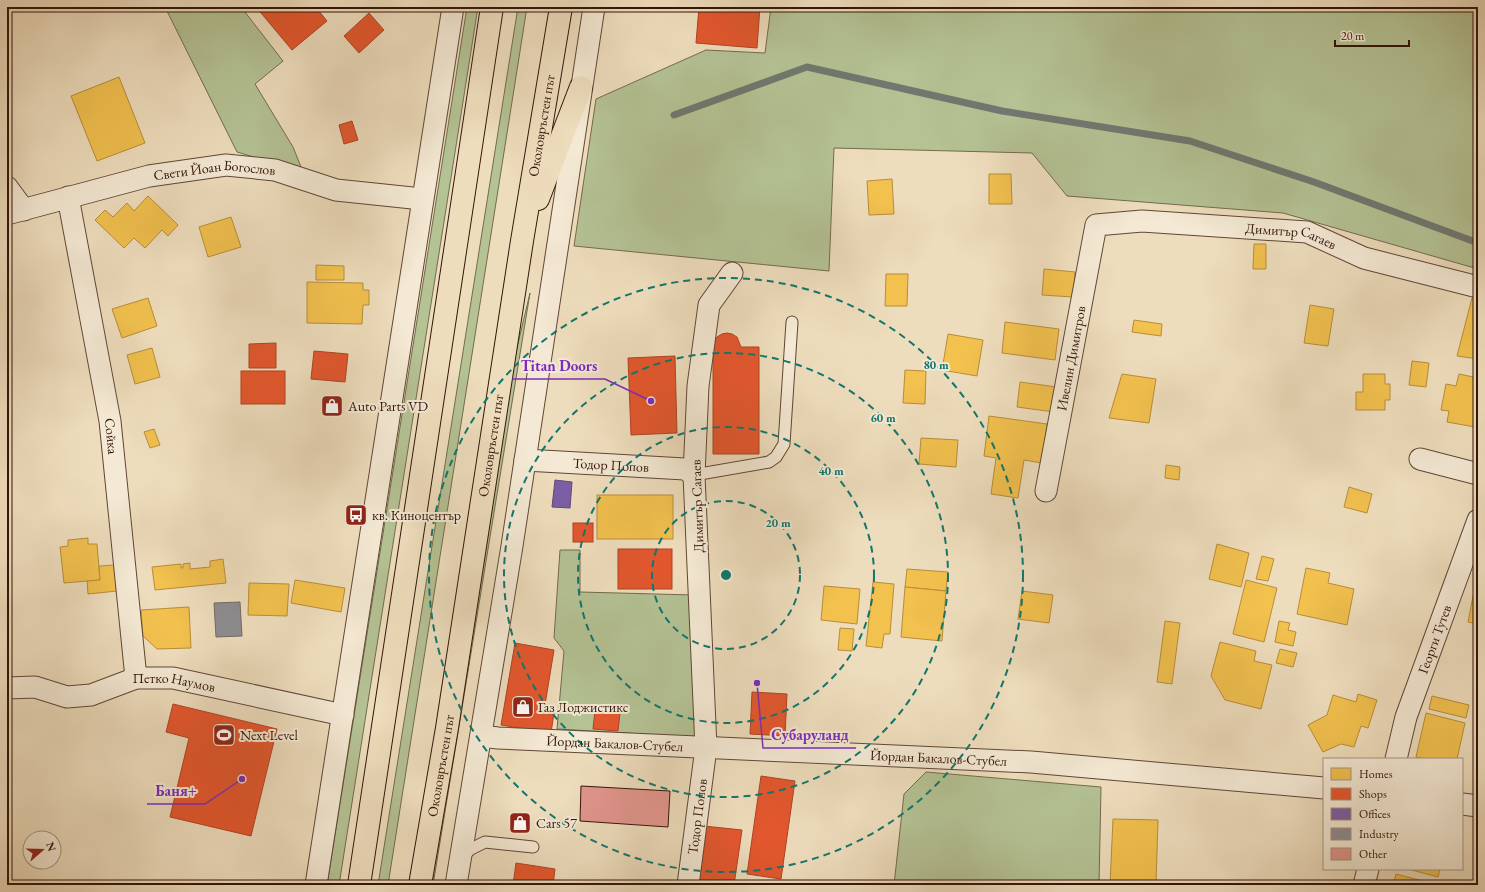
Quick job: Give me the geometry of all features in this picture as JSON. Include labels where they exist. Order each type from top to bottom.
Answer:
[{"type":"highway","points":[[359,885],[492,7]]},
{"type":"highway","name":"Околовръстен път","points":[[420,885],[450,712],[522,241],[561,7]]},
{"type":"highway","points":[[522,241],[582,87]]},
{"type":"street","points":[[316,885],[453,7]]},
{"type":"street","points":[[456,885],[525,460],[594,7]]},
{"type":"street","name":"Свети Йоан Богослов","points":[[16,212],[149,176],[226,165],[275,170],[336,190],[422,199]]},
{"type":"street","points":[[7,187],[16,212]]},
{"type":"street","name":"Сойка","points":[[68,197],[110,421],[136,678]]},
{"type":"street","name":"Димитър Сагаев","points":[[1096,225],[1142,221],[1307,232],[1364,258],[1478,287]]},
{"type":"street","name":"Ивелин Димитров","points":[[1046,492],[1096,225]]},
{"type":"street","name":"Димитър Сагаев","points":[[706,748],[694,475],[698,386],[709,305],[732,273]]},
{"type":"street","points":[[1420,459],[1478,474]]},
{"type":"street","name":"Тодор Попов","points":[[525,460],[685,469],[694,475]]},
{"type":"street","name":"Георги Тутев","points":[[1396,758],[1406,717],[1478,520]]},
{"type":"street","name":"Петко Наумов","points":[[7,688],[35,687],[67,697],[91,695],[136,678],[173,678],[343,715]]},
{"type":"street","name":"Йордан Бакалов-Стубел","points":[[481,736],[706,748],[1031,762],[1323,788]]},
{"type":"street","name":"Тодор Попов","points":[[688,885],[706,748]]},
{"type":"street","points":[[1463,804],[1478,806]]},
{"type":"street","points":[[1364,885],[1368,870]]},
{"type":"lane","points":[[694,475],[770,462],[776,457],[784,444],[792,322]]},
{"type":"lane","points":[[460,859],[471,849],[485,842],[533,847]]},
{"type":"green space","points":[[165,7],[241,7],[283,61],[255,84],[293,147],[303,172],[237,152]]},
{"type":"green space","points":[[467,7],[478,7],[339,885],[327,885]]},
{"type":"green space","points":[[518,7],[527,7],[388,885],[378,885]]},
{"type":"green space","points":[[771,7],[1478,7],[1478,269],[1283,213],[1067,196],[1032,153],[834,148],[829,271],[574,246],[596,99],[706,50],[765,53]]},
{"type":"green space","points":[[530,293],[432,885],[442,778],[500,419]]},
{"type":"green space","points":[[560,550],[580,550],[580,592],[694,595],[696,737],[557,729],[564,651],[554,638]]},
{"type":"green space","points":[[926,772],[1101,787],[1099,885],[894,885],[904,794]]},
{"type":"building: Homes","points":[[119,77],[145,143],[97,161],[71,96]]},
{"type":"building: Homes","points":[[989,174],[1011,174],[1012,204],[989,204]]},
{"type":"building: Homes","points":[[892,179],[894,214],[869,215],[867,181]]},
{"type":"building: Homes","points":[[148,196],[178,225],[168,236],[162,230],[145,248],[134,238],[124,248],[95,220],[105,210],[113,217],[127,203],[134,211]]},
{"type":"building: Homes","points":[[231,217],[241,247],[208,257],[199,227]]},
{"type":"building: Homes","points":[[1254,244],[1266,244],[1266,269],[1253,269]]},
{"type":"building: Homes","points":[[316,265],[344,266],[344,280],[316,280]]},
{"type":"building: Homes","points":[[1044,269],[1075,272],[1073,297],[1042,295]]},
{"type":"building: Homes","points":[[886,274],[908,274],[907,306],[885,306]]},
{"type":"building: Homes","points":[[307,282],[363,283],[363,290],[369,290],[369,305],[363,305],[362,324],[307,323]]},
{"type":"building: Homes","points":[[148,298],[157,326],[122,338],[112,309]]},
{"type":"building: Homes","points":[[1472,298],[1478,299],[1478,359],[1457,356]]},
{"type":"building: Homes","points":[[1310,305],[1334,309],[1328,346],[1304,343]]},
{"type":"building: Homes","points":[[1134,320],[1162,324],[1161,336],[1132,332]]},
{"type":"building: Homes","points":[[1005,322],[1059,329],[1055,360],[1002,353]]},
{"type":"building: Homes","points":[[948,334],[983,340],[977,376],[942,370]]},
{"type":"building: Homes","points":[[152,348],[160,377],[135,384],[127,355]]},
{"type":"building: Homes","points":[[1412,361],[1429,363],[1426,387],[1409,385]]},
{"type":"building: Homes","points":[[905,370],[926,371],[925,404],[903,403]]},
{"type":"building: Homes","points":[[1122,374],[1156,379],[1149,423],[1109,418]]},
{"type":"building: Homes","points":[[1363,374],[1385,374],[1385,384],[1390,384],[1390,400],[1385,400],[1385,410],[1356,410],[1356,392],[1363,392]]},
{"type":"building: Homes","points":[[1459,374],[1478,378],[1475,395],[1478,396],[1478,410],[1475,427],[1447,422],[1449,411],[1441,410],[1446,384],[1456,386]]},
{"type":"building: Homes","points":[[1020,382],[1057,387],[1054,412],[1017,407]]},
{"type":"building: Homes","points":[[989,416],[1047,424],[1042,463],[1024,460],[1018,498],[991,494],[996,458],[984,456]]},
{"type":"building: Homes","points":[[154,429],[160,445],[150,448],[144,432]]},
{"type":"building: Homes","points":[[921,438],[958,440],[956,467],[919,464]]},
{"type":"building: Homes","points":[[1166,465],[1180,467],[1179,480],[1165,478]]},
{"type":"building: Homes","points":[[1349,487],[1372,494],[1367,513],[1344,507]]},
{"type":"building: Homes","points":[[597,495],[673,495],[673,539],[597,539]]},
{"type":"building: Homes","points":[[88,538],[88,544],[97,544],[100,580],[64,583],[60,547],[68,546],[68,540]]},
{"type":"building: Homes","points":[[1217,544],[1249,553],[1241,587],[1209,579]]},
{"type":"building: Homes","points":[[1262,556],[1274,559],[1268,581],[1256,579]]},
{"type":"building: Homes","points":[[223,559],[226,583],[155,590],[152,567],[181,564],[181,568],[183,568],[183,564],[190,563],[190,569],[210,567],[210,561]]},
{"type":"building: Homes","points":[[115,565],[117,591],[88,594],[87,581],[100,580],[99,566]]},
{"type":"building: Homes","points":[[1306,568],[1330,573],[1328,583],[1354,589],[1347,625],[1297,614]]},
{"type":"building: Homes","points":[[907,569],[948,572],[946,591],[905,587]]},
{"type":"building: Homes","points":[[295,580],[345,588],[341,612],[291,603]]},
{"type":"building: Homes","points":[[1246,580],[1277,588],[1264,642],[1233,634]]},
{"type":"building: Homes","points":[[873,582],[894,584],[890,634],[884,634],[882,648],[866,646]]},
{"type":"building: Homes","points":[[249,583],[289,584],[287,616],[248,615]]},
{"type":"building: Homes","points":[[824,586],[860,589],[857,624],[821,620]]},
{"type":"building: Homes","points":[[905,587],[946,591],[942,641],[901,637]]},
{"type":"building: Homes","points":[[1022,591],[1053,595],[1049,623],[1018,619]]},
{"type":"building: Homes","points":[[1473,596],[1478,597],[1478,624],[1468,622]]},
{"type":"building: Homes","points":[[189,607],[191,648],[157,649],[143,636],[141,610]]},
{"type":"building: Homes","points":[[1165,621],[1180,623],[1172,684],[1157,682]]},
{"type":"building: Homes","points":[[1279,621],[1290,623],[1288,630],[1296,632],[1293,646],[1275,642]]},
{"type":"building: Homes","points":[[840,628],[854,629],[852,651],[838,650]]},
{"type":"building: Homes","points":[[1220,642],[1256,651],[1254,661],[1272,665],[1261,709],[1225,700],[1211,676]]},
{"type":"building: Homes","points":[[1280,649],[1297,653],[1293,667],[1276,663]]},
{"type":"building: Homes","points":[[1358,694],[1377,700],[1368,728],[1361,726],[1354,747],[1341,744],[1323,752],[1308,725],[1327,715],[1333,695],[1356,702]]},
{"type":"building: Homes","points":[[1432,696],[1469,705],[1466,718],[1429,709]]},
{"type":"building: Homes","points":[[1426,713],[1465,723],[1457,758],[1416,757]]},
{"type":"building: Homes","points":[[1113,819],[1158,820],[1156,885],[1110,885]]},
{"type":"building: Homes","points":[[1412,870],[1440,870],[1438,877]]},
{"type":"building: Homes","points":[[1396,874],[1434,884],[1434,885],[1393,885]]},
{"type":"building: Shops","points":[[256,7],[320,7],[318,10],[327,21],[292,50]]},
{"type":"building: Shops","points":[[699,7],[760,7],[757,48],[696,43]]},
{"type":"building: Shops","points":[[369,13],[384,30],[359,53],[344,36]]},
{"type":"building: Shops","points":[[352,121],[358,140],[344,144],[339,125]]},
{"type":"building: Shops","points":[[727,333],[737,337],[741,347],[759,347],[759,454],[713,454],[713,347],[714,341],[717,337]]},
{"type":"building: Shops","points":[[276,343],[276,368],[249,368],[249,344]]},
{"type":"building: Shops","points":[[314,351],[348,354],[345,382],[311,379]]},
{"type":"building: Shops","points":[[675,356],[677,433],[631,435],[628,358]]},
{"type":"building: Shops","points":[[241,371],[285,371],[285,404],[241,404]]},
{"type":"building: Shops","points":[[573,523],[593,523],[593,542],[573,542]]},
{"type":"building: Shops","points":[[618,549],[672,549],[672,589],[618,589]]},
{"type":"building: Shops","points":[[515,643],[554,650],[544,711],[554,713],[551,733],[501,725]]},
{"type":"building: Shops","points":[[752,692],[787,694],[785,736],[750,734]]},
{"type":"building: Shops","points":[[173,704],[277,729],[251,836],[170,817],[189,738],[166,732]]},
{"type":"building: Shops","points":[[595,711],[620,713],[618,731],[593,729]]},
{"type":"building: Shops","points":[[761,776],[795,781],[781,879],[747,874]]},
{"type":"building: Shops","points":[[704,826],[742,830],[734,885],[697,880]]},
{"type":"building: Shops","points":[[516,863],[555,869],[553,885],[513,885]]},
{"type":"building: Offices","points":[[555,480],[572,482],[570,508],[552,507]]},
{"type":"building: Industry","points":[[240,602],[242,636],[216,637],[214,603]]},
{"type":"building: Other","points":[[581,786],[670,791],[668,827],[580,821]]},
{"type":"waterway","points":[[674,115],[807,67],[1002,111],[1190,141],[1314,182],[1478,243]]},
{"type":"place","name":"Titan Doors","points":[[651,401]]},
{"type":"place","name":"Auto Parts VD","points":[[332,406]]},
{"type":"place","name":"кв. Киноцентър","points":[[356,515]]},
{"type":"place","name":"Субаруланд","points":[[757,683]]},
{"type":"place","name":"Газ Лоджистикс","points":[[523,707]]},
{"type":"place","name":"Next Level","points":[[224,735]]},
{"type":"place","name":"Баня+","points":[[242,779]]},
{"type":"place","name":"Cars 57","points":[[520,823]]}]
